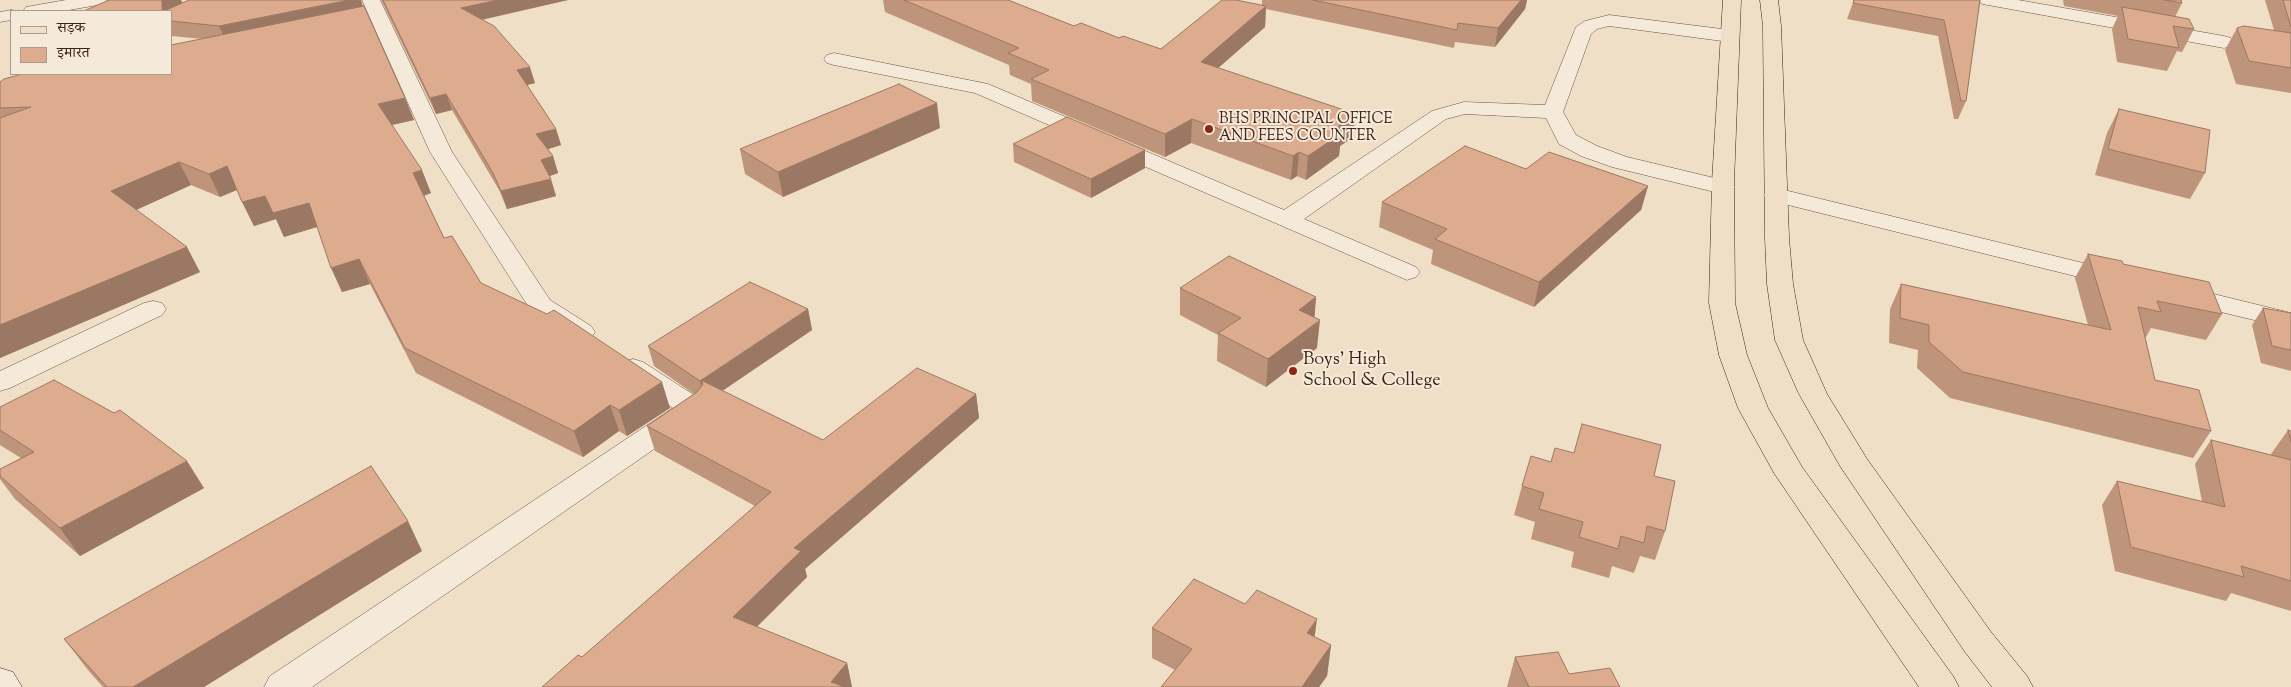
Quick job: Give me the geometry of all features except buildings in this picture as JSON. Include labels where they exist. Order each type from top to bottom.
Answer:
[{"type":"main road","points":[[1732,0],[1723,186],[1722,303],[1733,355],[1753,408],[1790,473],[1940,687]]},
{"type":"main road","points":[[1769,0],[1772,26],[1780,284],[1789,340],[1813,394],[1867,482],[1978,642],[2014,687]]},
{"type":"street","points":[[38,10],[98,0]]},
{"type":"street","points":[[1988,0],[2224,42]]},
{"type":"street","points":[[283,687],[693,408],[541,306],[441,152],[370,13]]},
{"type":"street","points":[[1552,112],[1583,31],[1591,25],[1609,20],[1730,36]]},
{"type":"street","points":[[834,59],[981,88],[1407,272]]},
{"type":"street","points":[[1286,220],[1439,115],[1464,108],[1552,112]]},
{"type":"street","points":[[1552,112],[1568,139],[1588,151],[1620,162],[1723,186]]},
{"type":"street","points":[[1776,194],[2291,321]]},
{"type":"street","points":[[0,382],[153,309]]},
{"type":"street","points":[[0,683],[3,687]]},
{"type":"place","name":"BHS PRINCIPAL OFFICE AND FEES COUNTER","points":[[1209,129]]},
{"type":"place","name":"Boys' High School & College","points":[[1293,371]]}]
